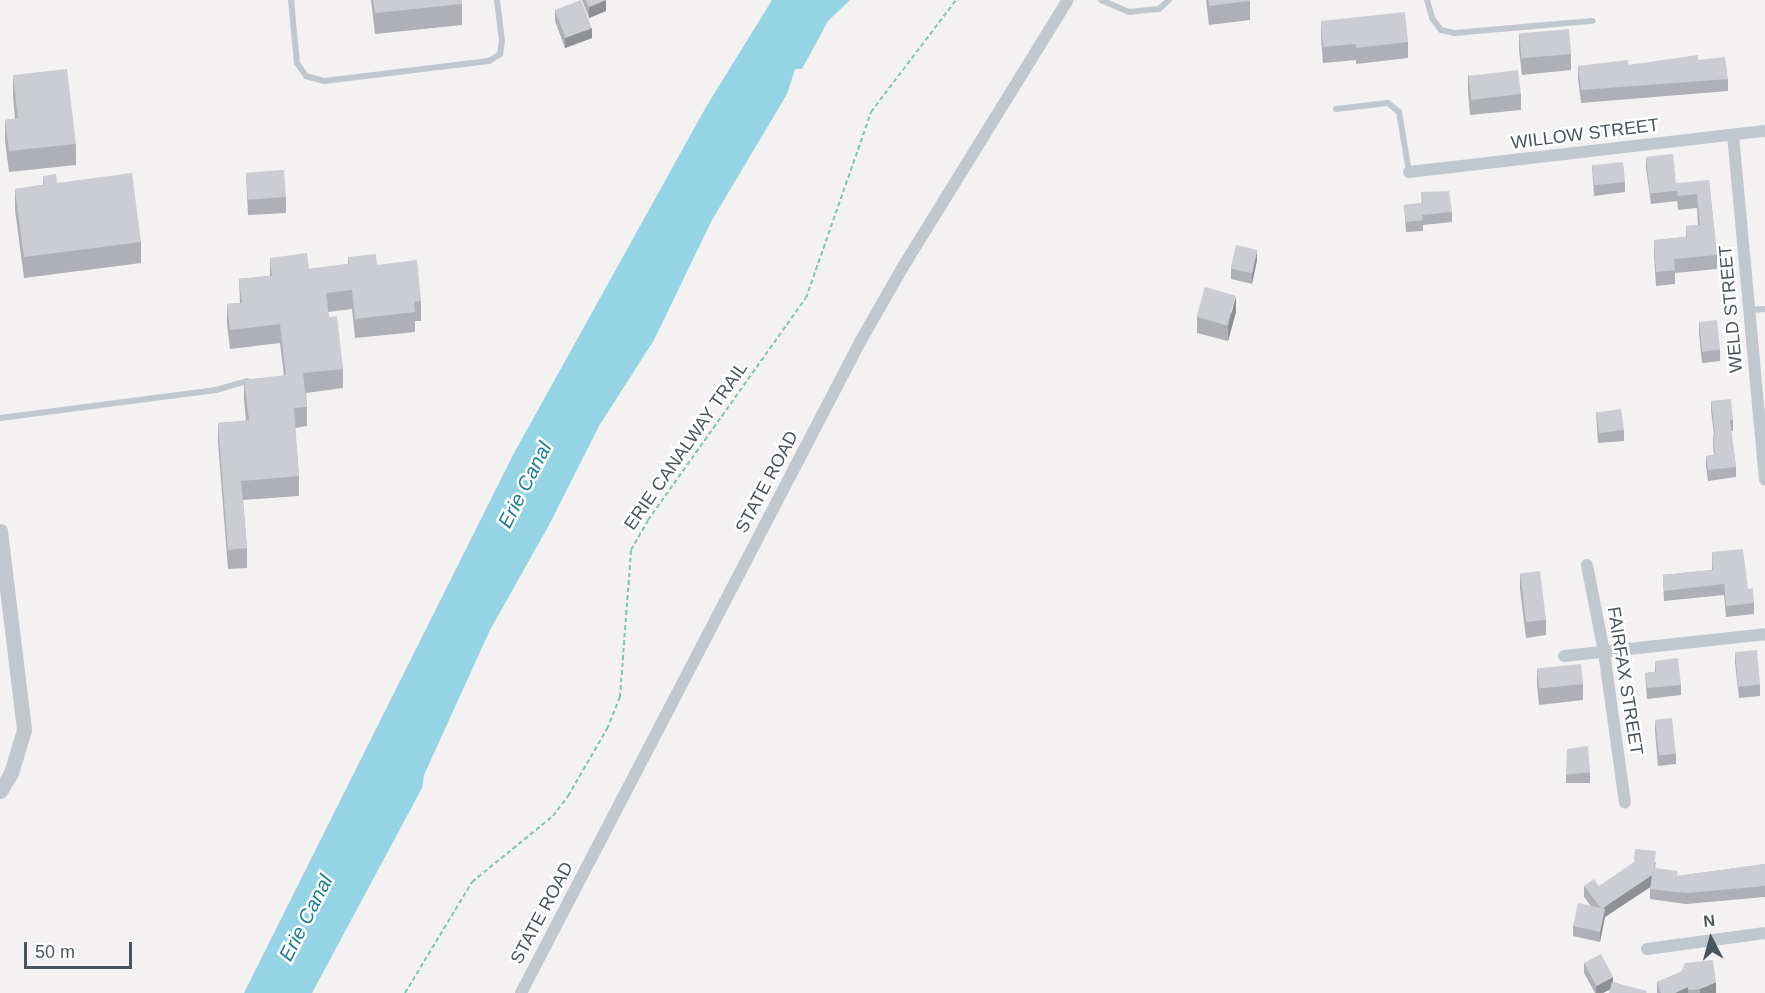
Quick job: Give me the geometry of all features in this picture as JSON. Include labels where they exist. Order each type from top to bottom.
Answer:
[{"type":"street","name":"STATE ROAD","points":[[521,993],[860,342],[901,270],[1068,0]]},
{"type":"street","name":"WILLOW STREET","points":[[1409,172],[1765,131]]},
{"type":"street","name":"WELD STREET","points":[[1733,135],[1750,310],[1761,384],[1765,480]]},
{"type":"street","points":[[0,531],[24,730],[11,772],[0,791]]},
{"type":"street","name":"FAIRFAX STREET","points":[[1587,565],[1604,652],[1624,803]]},
{"type":"street","points":[[1564,656],[1765,634]]},
{"type":"street","points":[[1647,949],[1765,933]]},
{"type":"lane","points":[[291,0],[297,63],[306,76],[324,81],[489,61],[500,54],[502,41],[497,0]]},
{"type":"lane","points":[[1101,0],[1129,12],[1159,9],[1170,0]]},
{"type":"lane","points":[[1427,0],[1432,18],[1442,30],[1454,33],[1592,21]]},
{"type":"lane","points":[[1336,109],[1388,104],[1399,112],[1409,172]]},
{"type":"lane","points":[[1750,310],[1765,309]]},
{"type":"lane","points":[[0,418],[216,390],[246,381]]},
{"type":"path","name":"ERIE CANALWAY TRAIL","points":[[405,993],[472,882],[553,816],[568,796],[608,729],[620,698],[631,550],[648,520],[806,298],[870,112],[956,0]]},
{"type":"water","name":"Erie Canal","points":[[772,0],[850,0],[828,21],[802,69],[795,69],[787,94],[712,220],[654,340],[599,426],[549,525],[490,630],[424,775],[422,788],[312,993],[244,993],[513,455],[706,107]]},
{"type":"building","points":[[373,0],[462,0],[462,4],[375,13]]},
{"type":"building","points":[[581,0],[592,28],[566,38],[555,10]]},
{"type":"building","points":[[586,0],[606,0],[589,7]]},
{"type":"building","points":[[1208,0],[1250,0],[1250,1],[1209,6]]},
{"type":"building","points":[[1405,12],[1408,42],[1356,48],[1356,44],[1323,47],[1321,21]]},
{"type":"building","points":[[1569,29],[1571,54],[1521,58],[1519,33]]},
{"type":"building","points":[[1698,55],[1698,60],[1725,57],[1728,79],[1581,90],[1578,66],[1628,60],[1628,65]]},
{"type":"building","points":[[67,69],[76,144],[9,151],[5,120],[18,118],[13,75]]},
{"type":"building","points":[[1518,70],[1521,94],[1471,100],[1468,76]]},
{"type":"building","points":[[1673,154],[1677,191],[1650,194],[1646,157]]},
{"type":"building","points":[[1623,162],[1625,182],[1594,185],[1592,165]]},
{"type":"building","points":[[284,170],[286,197],[248,200],[246,173]]},
{"type":"building","points":[[132,173],[141,242],[24,257],[15,189],[44,185],[43,176],[56,174],[57,183]]},
{"type":"building","points":[[1709,180],[1717,255],[1674,259],[1675,270],[1656,272],[1654,240],[1687,237],[1686,226],[1700,225],[1697,194],[1678,196],[1676,183]]},
{"type":"building","points":[[1449,191],[1452,212],[1422,215],[1423,220],[1406,222],[1404,205],[1423,203],[1421,192]]},
{"type":"building","points":[[1236,245],[1257,250],[1252,273],[1231,268]]},
{"type":"building","points":[[307,253],[309,269],[349,264],[348,257],[376,254],[377,265],[417,260],[421,301],[414,302],[415,312],[355,319],[352,290],[326,293],[329,317],[337,316],[343,369],[303,373],[307,407],[294,408],[299,476],[241,481],[247,548],[228,550],[218,423],[249,420],[244,380],[286,375],[280,324],[230,330],[227,304],[242,303],[239,279],[272,276],[270,258]]},
{"type":"building","points":[[1205,287],[1236,296],[1227,326],[1196,317]]},
{"type":"building","points":[[1717,320],[1720,350],[1702,352],[1699,322]]},
{"type":"building","points":[[1731,399],[1733,420],[1730,420],[1736,467],[1708,470],[1706,456],[1715,455],[1711,401]]},
{"type":"building","points":[[1621,409],[1624,430],[1599,433],[1596,412]]},
{"type":"building","points":[[1743,549],[1748,589],[1753,588],[1754,603],[1726,606],[1724,584],[1664,591],[1663,575],[1713,570],[1712,552]]},
{"type":"building","points":[[1540,571],[1546,620],[1526,622],[1520,573]]},
{"type":"building","points":[[1757,650],[1760,685],[1738,687],[1735,652]]},
{"type":"building","points":[[1678,658],[1681,685],[1647,688],[1645,673],[1656,672],[1655,661]]},
{"type":"building","points":[[1581,664],[1583,684],[1539,688],[1537,669]]},
{"type":"building","points":[[1672,718],[1676,754],[1659,756],[1655,720]]},
{"type":"building","points":[[1588,746],[1590,772],[1566,775],[1567,749]]},
{"type":"building","points":[[1635,849],[1656,851],[1654,868],[1678,871],[1677,876],[1765,864],[1765,886],[1686,893],[1650,889],[1652,875],[1603,908],[1605,909],[1600,932],[1573,926],[1578,903],[1601,908],[1584,886],[1594,879],[1599,886],[1634,862]]},
{"type":"building","points":[[1601,954],[1613,977],[1596,986],[1584,963]]},
{"type":"building","points":[[1713,960],[1716,982],[1700,989],[1689,990],[1688,987],[1675,993],[1661,993],[1657,982],[1681,972],[1685,963]]},
{"type":"building","points":[[1612,982],[1647,991],[1646,993],[1609,993]]}]
